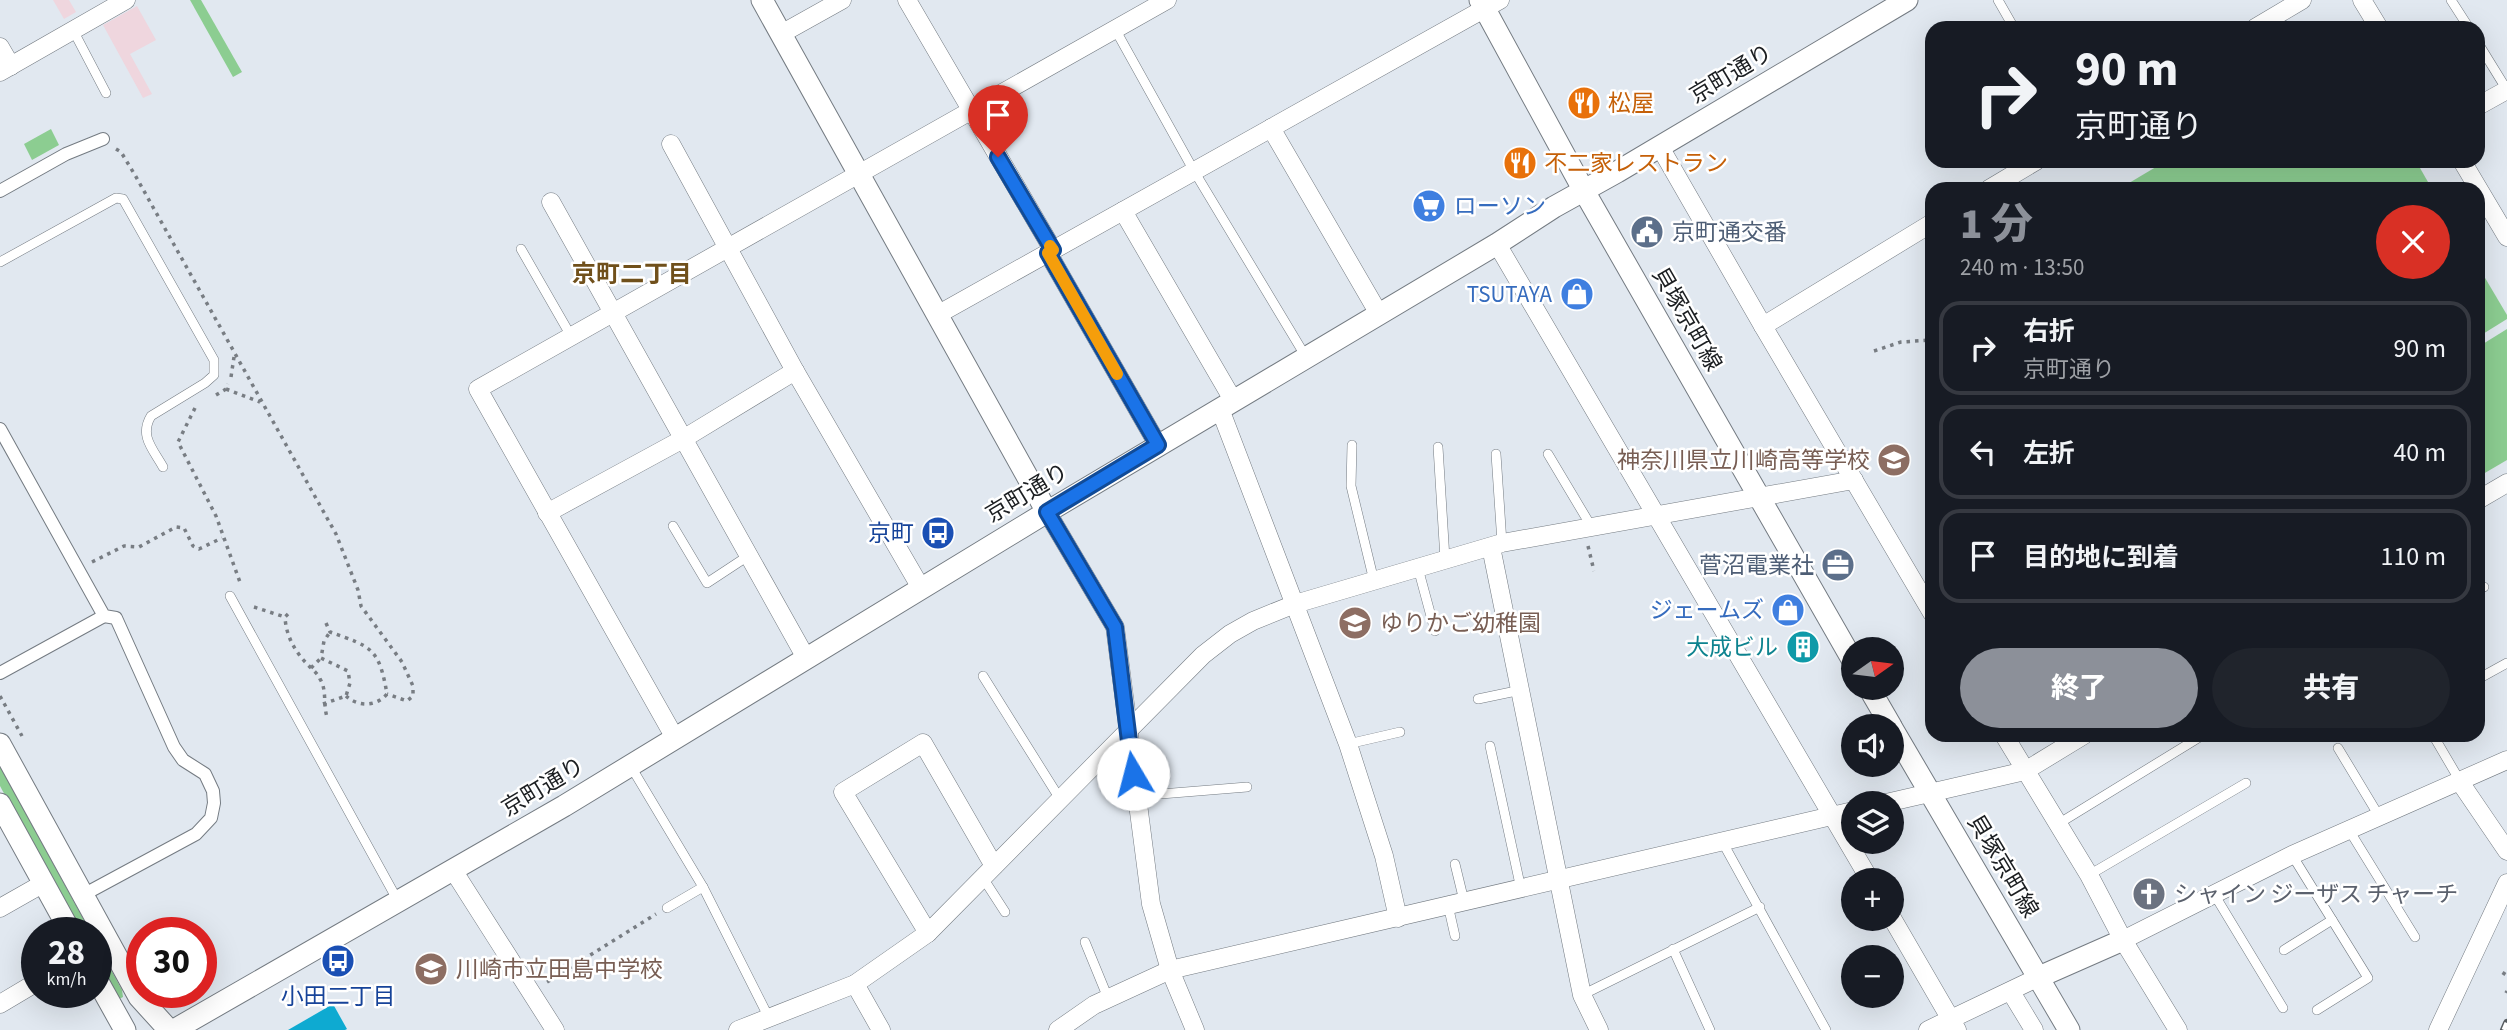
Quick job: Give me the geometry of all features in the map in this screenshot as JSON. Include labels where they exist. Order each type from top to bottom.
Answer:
[{"type":"street","points":[[0,47],[5,69],[126,0]]},
{"type":"street","points":[[762,0],[1047,512],[1115,627],[1151,904],[1170,970],[1195,1030]]},
{"type":"street","points":[[781,34],[842,0]]},
{"type":"street","points":[[907,0],[1158,445]]},
{"type":"street","points":[[675,738],[478,389],[1167,0]]},
{"type":"street","name":"京町通り","points":[[181,1028],[630,765],[1158,445],[1497,244],[1554,207],[1907,0]]},
{"type":"street","points":[[2267,21],[2302,0]]},
{"type":"street","points":[[2362,0],[2375,21]]},
{"type":"street","points":[[937,315],[1488,3]]},
{"type":"street","name":"貝塚京町線","points":[[1488,3],[1584,191],[1841,640]]},
{"type":"street","points":[[2485,102],[2507,90]]},
{"type":"street","points":[[1271,128],[1378,314]]},
{"type":"street","points":[[0,191],[66,155],[103,139]]},
{"type":"street","points":[[671,144],[795,372],[921,588]]},
{"type":"street","points":[[1660,147],[1925,601]]},
{"type":"street","points":[[2001,182],[2024,168]]},
{"type":"street","points":[[2485,200],[2507,237]]},
{"type":"street","points":[[551,202],[806,658]]},
{"type":"street","points":[[1123,211],[1226,405],[1295,604],[1349,744],[1384,856],[1398,918]]},
{"type":"street","points":[[1763,326],[1925,227]]},
{"type":"street","points":[[1497,244],[1863,868]]},
{"type":"street","points":[[547,513],[683,439],[795,372]]},
{"type":"street","points":[[0,429],[104,616]]},
{"type":"street","points":[[738,1030],[855,984],[928,933],[1217,642],[1253,621],[1295,604],[1497,545],[1853,480]]},
{"type":"street","points":[[2485,496],[2507,483]]},
{"type":"street","points":[[1497,545],[1521,690],[1582,995],[1599,1030]]},
{"type":"street","points":[[0,673],[104,616],[116,618],[174,747],[183,760],[205,774],[213,791],[211,817],[196,834],[83,895]]},
{"type":"street","points":[[2008,742],[2089,875],[2123,940],[2178,1030]]},
{"type":"street","points":[[1904,799],[2025,771],[2073,742]]},
{"type":"street","points":[[928,933],[843,792],[923,743],[988,872]]},
{"type":"street","points":[[0,744],[139,997],[181,1028]]},
{"type":"street","name":"貝塚京町線","points":[[1904,749],[2069,1030]]},
{"type":"street","points":[[1928,1030],[1954,1025],[2039,977],[2123,940],[2292,855],[2507,760]]},
{"type":"street","points":[[2460,782],[2507,851]]},
{"type":"street","points":[[0,804],[62,917]]},
{"type":"street","points":[[1058,1030],[1108,998],[1170,970],[1841,814]]},
{"type":"street","points":[[453,870],[555,1030]]},
{"type":"street","points":[[0,908],[44,883]]},
{"type":"street","points":[[2438,1030],[2507,883]]},
{"type":"street","points":[[1900,931],[1954,1025]]},
{"type":"street","points":[[855,984],[881,1030]]},
{"type":"street","points":[[0,1004],[21,992]]},
{"type":"street","points":[[2011,992],[2034,1030]]},
{"type":"street","points":[[112,1007],[125,1030]]},
{"type":"lane","points":[[1998,0],[2010,21]]},
{"type":"lane","points":[[2451,0],[2464,21]]},
{"type":"lane","points":[[1115,29],[1194,171],[1306,357]]},
{"type":"lane","points":[[73,30],[106,93]]},
{"type":"lane","points":[[2485,54],[2507,90]]},
{"type":"lane","points":[[0,262],[116,198],[123,199],[214,360],[214,375],[151,416],[145,425],[145,433],[163,467]]},
{"type":"lane","points":[[521,249],[571,336]]},
{"type":"lane","points":[[1352,444],[1351,486],[1374,580]]},
{"type":"lane","points":[[1438,447],[1445,559]]},
{"type":"lane","points":[[1496,454],[1497,545]]},
{"type":"lane","points":[[1548,454],[1591,526]]},
{"type":"lane","points":[[673,526],[706,583],[748,556]]},
{"type":"lane","points":[[1418,568],[1435,631]]},
{"type":"lane","points":[[230,596],[398,901]]},
{"type":"lane","points":[[2485,675],[2507,663]]},
{"type":"lane","points":[[983,676],[1061,799]]},
{"type":"lane","points":[[1478,699],[1521,690]]},
{"type":"lane","points":[[1349,744],[1400,732]]},
{"type":"lane","points":[[2058,824],[2192,742]]},
{"type":"lane","points":[[2437,742],[2460,782]]},
{"type":"lane","points":[[1490,746],[1521,889]]},
{"type":"lane","points":[[2338,748],[2379,817]]},
{"type":"lane","points":[[630,765],[703,887],[769,1018]]},
{"type":"lane","points":[[2089,875],[2246,783]]},
{"type":"lane","points":[[1136,796],[1247,787]]},
{"type":"lane","points":[[2349,830],[2415,937]]},
{"type":"lane","points":[[1723,842],[1826,1030]]},
{"type":"lane","points":[[2292,855],[2368,978],[2317,1010]]},
{"type":"lane","points":[[1455,864],[1455,936]]},
{"type":"lane","points":[[988,872],[1005,912]]},
{"type":"lane","points":[[667,908],[703,887]]},
{"type":"lane","points":[[2214,894],[2283,1008]]},
{"type":"lane","points":[[1582,995],[1760,907]]},
{"type":"lane","points":[[2284,950],[2332,920]]},
{"type":"lane","points":[[1084,942],[1108,998]]},
{"type":"lane","points":[[1673,949],[1710,1030]]},
{"type":"path","points":[[103,139],[121,152],[336,534],[358,590],[361,607],[402,662],[413,685],[413,696],[407,701],[387,694]]},
{"type":"path","points":[[1874,351],[1901,342],[1925,340]]},
{"type":"path","points":[[216,395],[226,389],[231,377],[234,355]]},
{"type":"path","points":[[226,389],[260,402]]},
{"type":"path","points":[[195,408],[178,442],[216,516],[241,586]]},
{"type":"path","points":[[78,570],[113,550],[124,546],[139,547],[176,527],[184,528],[193,546],[199,549],[222,538]]},
{"type":"path","points":[[248,597],[255,607],[287,616],[285,626],[295,651],[320,676],[327,717]]},
{"type":"path","points":[[326,623],[330,632],[372,649],[380,662],[387,694]]},
{"type":"path","points":[[311,668],[321,658],[324,641],[330,632]]},
{"type":"path","points":[[321,658],[348,671],[350,683],[346,696]]},
{"type":"path","points":[[346,696],[364,705],[387,694]]},
{"type":"path","points":[[323,704],[346,696]]},
{"type":"path","points":[[530,992],[667,908]]},
{"type":"path","points":[[2503,975],[2507,969]]},
{"type":"shaded area","points":[[53,0],[69,0],[76,12],[64,19]]},
{"type":"shaded area","points":[[137,6],[156,40],[130,54],[152,94],[143,98],[103,25]]},
{"type":"green space","points":[[190,0],[201,0],[242,72],[233,77]]},
{"type":"green space","points":[[51,129],[59,145],[32,160],[24,144]]},
{"type":"green space","points":[[2154,168],[2420,168],[2428,182],[2131,182]]},
{"type":"green space","points":[[2485,278],[2507,315],[2507,319],[2485,333]]},
{"type":"green space","points":[[2507,329],[2507,460],[2485,473],[2485,343]]},
{"type":"green space","points":[[0,766],[82,917],[70,917],[0,786]]},
{"type":"green space","points":[[112,972],[122,990],[123,997],[119,999],[112,994]]},
{"type":"water","points":[[333,1004],[347,1029],[288,1030]]},
{"type":"railway","points":[[2504,1030],[2507,1023]]},
{"type":"slow traffic","points":[[1050,246],[1053,250],[1048,253],[1117,374]]},
{"type":"place","name":"松屋","points":[[1584,103]]},
{"type":"place","name":"不二家レストラン","points":[[1520,163]]},
{"type":"place","name":"ローソン","points":[[1429,206]]},
{"type":"place","name":"京町通交番","points":[[1647,232]]},
{"type":"place","name":"TSUTAYA","points":[[1577,294]]},
{"type":"place","name":"神奈川県立川崎高等学校","points":[[1894,460]]},
{"type":"place","name":"京町","points":[[938,533]]},
{"type":"place","name":"菅沼電業社","points":[[1838,565]]},
{"type":"place","name":"ジェームズ","points":[[1788,610]]},
{"type":"place","name":"ゆりかご幼稚園","points":[[1355,623]]},
{"type":"place","name":"大成ビル","points":[[1803,647]]},
{"type":"place","name":"シャイン ジーザス チャーチ","points":[[2149,894]]},
{"type":"place","name":"小田二丁目","points":[[338,961]]},
{"type":"place","name":"川崎市立田島中学校","points":[[431,969]]},
{"type":"district","name":"京町二丁目","points":[[632,274]]},
{"type":"route","points":[[998,157],[1053,250],[1048,253],[1158,445],[1047,512],[1115,627],[1133,774]]}]
